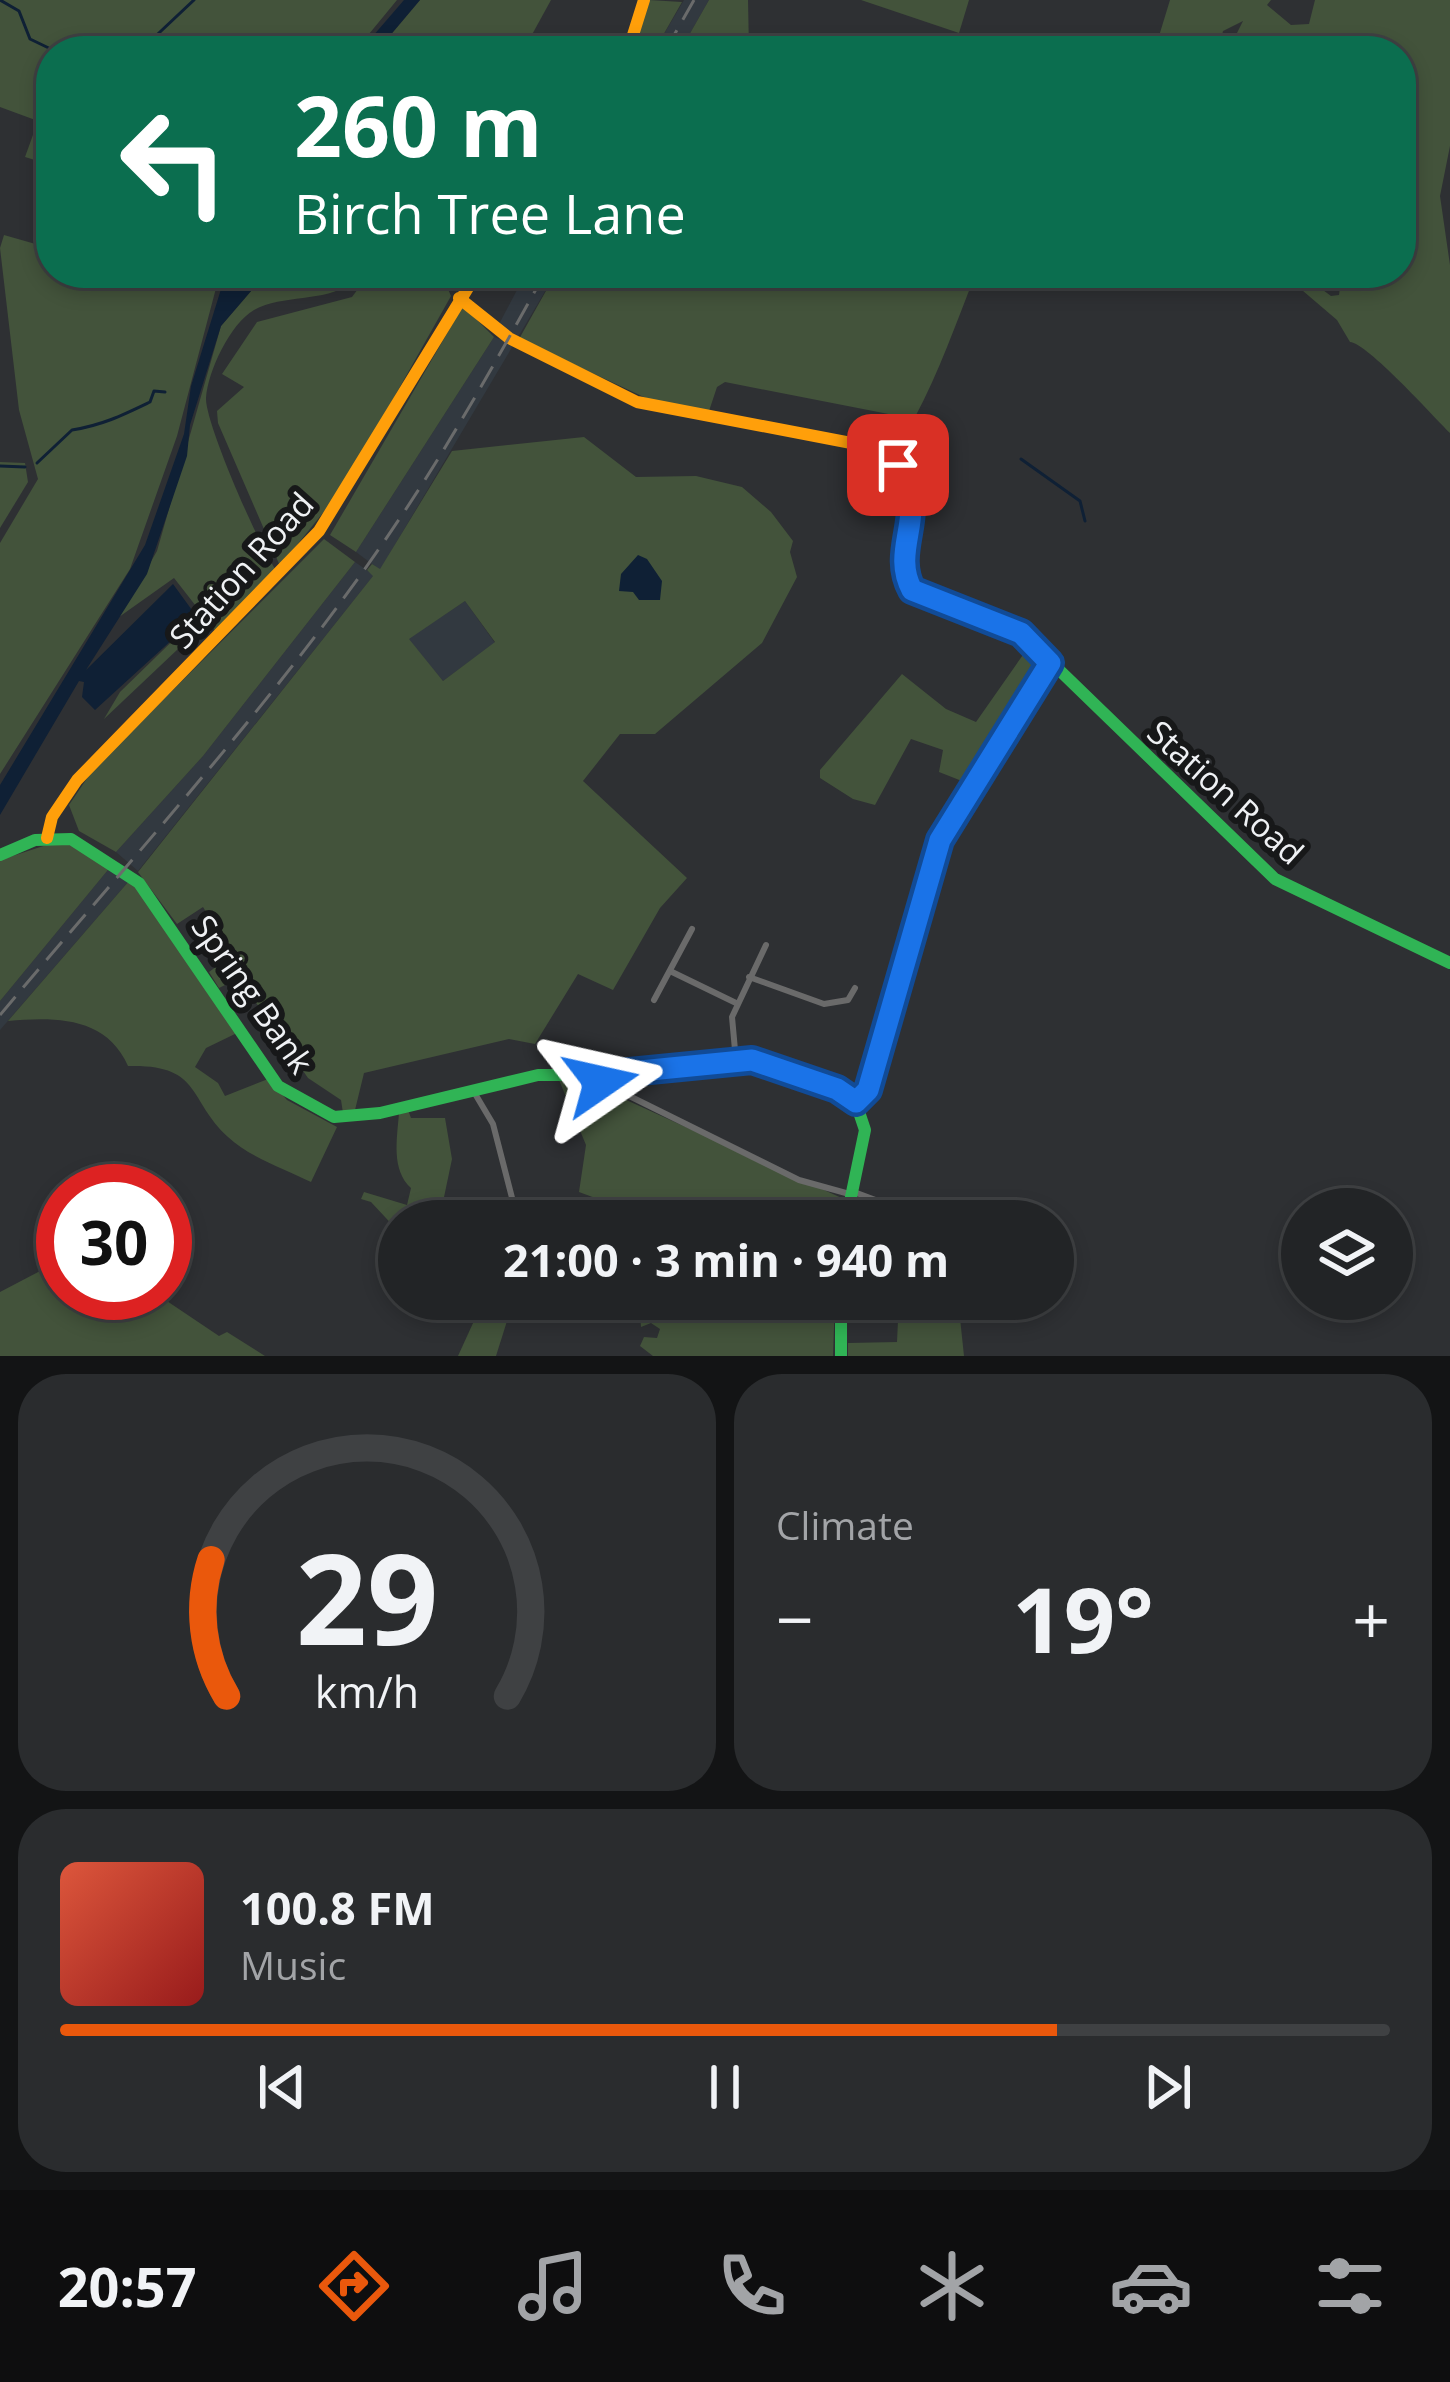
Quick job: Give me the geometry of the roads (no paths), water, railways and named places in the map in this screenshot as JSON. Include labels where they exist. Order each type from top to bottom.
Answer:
[{"type":"street","points":[[633,36],[644,0]]},
{"type":"street","name":"Station Road","points":[[47,838],[52,817],[77,780],[320,531],[466,288]]},
{"type":"street","name":"Station Road","points":[[459,298],[509,338],[638,402],[872,447],[890,455],[907,477],[915,505],[904,564],[912,590],[1021,633],[1264,871],[1301,894],[1373,922],[1450,963]]},
{"type":"street","points":[[852,1200],[866,1139],[856,1102],[868,1090],[883,1051],[940,840],[1050,663]]},
{"type":"street","points":[[0,855],[47,838]]},
{"type":"street","name":"Spring Bank","points":[[47,838],[81,842],[139,883],[202,968],[263,1066],[295,1100],[316,1112],[350,1118],[538,1075],[599,1075],[736,1061],[778,1066],[856,1102]]},
{"type":"street","points":[[654,1000],[692,929]]},
{"type":"street","points":[[736,1061],[731,1027],[736,1003],[766,945]]},
{"type":"street","points":[[670,971],[736,1003]]},
{"type":"street","points":[[749,976],[832,1005],[848,1000],[855,988]]},
{"type":"street","points":[[599,1075],[601,1082],[799,1180],[874,1200]]},
{"type":"street","points":[[474,1092],[493,1124],[513,1200]]},
{"type":"street","points":[[841,1320],[841,1356]]},
{"type":"water","points":[[404,0],[420,0],[390,36],[373,36]]},
{"type":"water","points":[[221,288],[254,288],[221,326],[190,425],[187,456],[147,574],[86,670],[173,584],[197,617],[95,710],[82,697],[84,682],[79,681],[0,815],[0,785],[145,545],[184,434],[191,386]]},
{"type":"water","points":[[638,555],[647,559],[662,581],[660,600],[639,600],[633,592],[619,591],[621,574]]},
{"type":"waterway","points":[[0,0],[19,11],[30,39],[36,42]]},
{"type":"waterway","points":[[156,36],[194,0]]},
{"type":"waterway","points":[[37,463],[72,430],[150,402],[154,391],[165,392]]},
{"type":"waterway","points":[[1021,459],[1080,501],[1085,521]]},
{"type":"waterway","points":[[0,466],[25,467]]},
{"type":"railway","points":[[674,36],[694,0]]},
{"type":"railway","points":[[0,1015],[324,625],[421,486],[536,288]]}]
